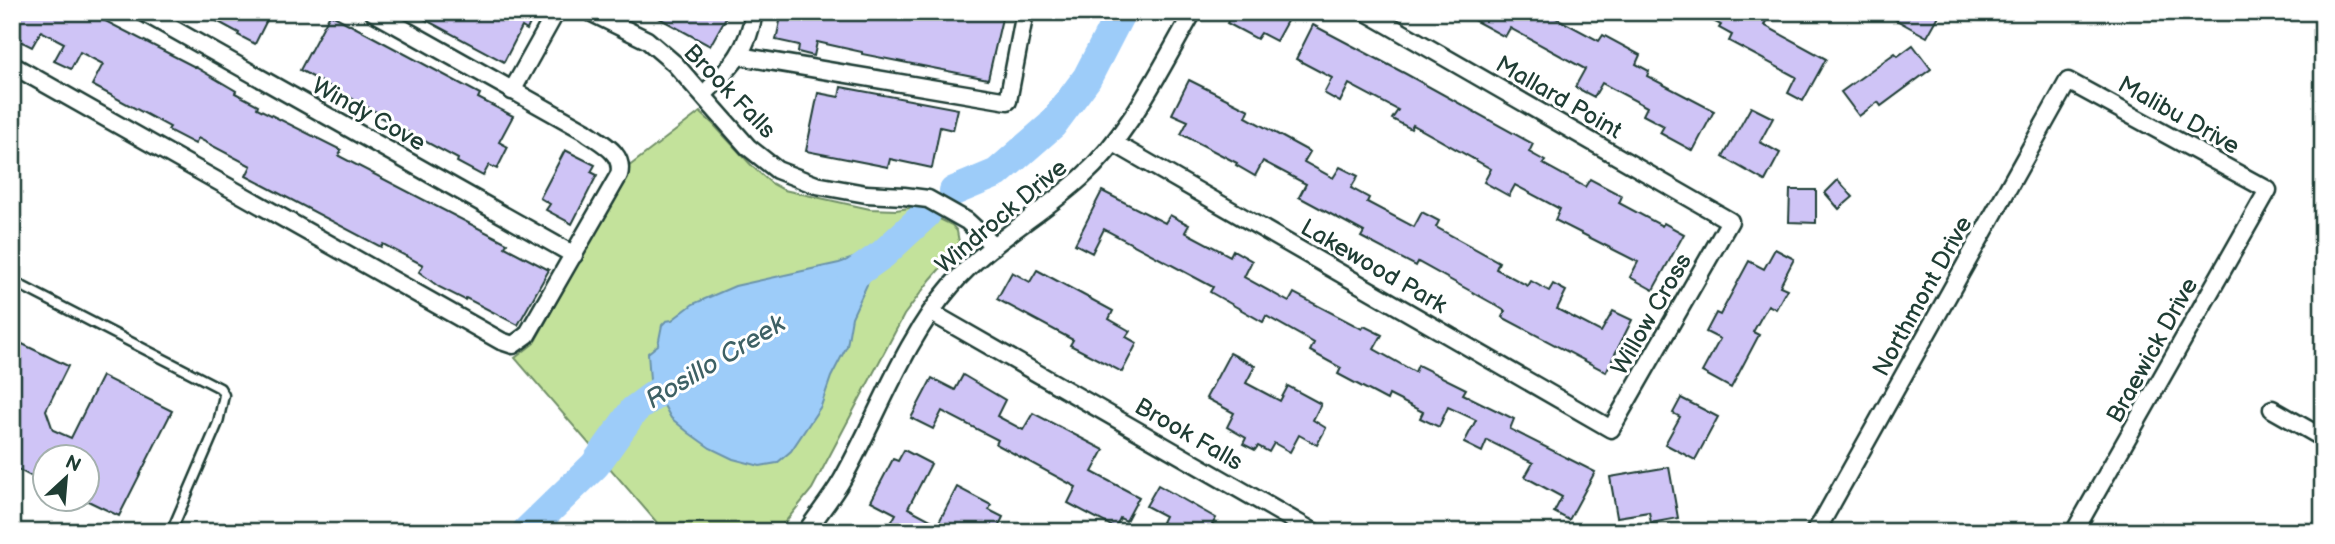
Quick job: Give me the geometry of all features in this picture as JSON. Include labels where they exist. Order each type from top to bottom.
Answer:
[{"type":"street","name":"Windy Cove","points":[[143,12],[574,255]]},
{"type":"street","points":[[12,65],[500,341],[513,345],[527,335],[622,166],[617,155],[585,131],[373,12]]},
{"type":"street","points":[[512,91],[556,12]]},
{"type":"street","name":"Brook Falls","points":[[590,12],[647,40],[675,64],[748,147],[778,170],[816,185],[866,194],[928,199],[967,220],[994,246]]},
{"type":"street","points":[[703,94],[732,66],[746,46],[754,12]]},
{"type":"street","points":[[739,56],[1008,101],[1025,12]]},
{"type":"street","name":"Windrock Drive","points":[[810,526],[827,506],[844,478],[918,332],[950,287],[994,246],[1081,179],[1114,143],[1193,12]]},
{"type":"street","name":"Mallard Point","points":[[1366,12],[1730,221]]},
{"type":"street","name":"Malibu Drive","points":[[2068,81],[2268,190]]},
{"type":"street","name":"Northmont Drive","points":[[1814,532],[2068,81]]},
{"type":"street","name":"Lakewood Park","points":[[1114,143],[1611,429]]},
{"type":"street","name":"Braewick Drive","points":[[2074,532],[2268,190]]},
{"type":"street","name":"Willow Cross","points":[[1611,429],[1730,221]]},
{"type":"street","name":"Brook Falls","points":[[932,313],[1314,532]]},
{"type":"street","points":[[2272,409],[2323,438]]},
{"type":"street","points":[[810,526],[827,532]]},
{"type":"lane","points":[[12,281],[219,388],[224,395],[218,423],[171,532]]},
{"type":"green space","points":[[700,112],[753,167],[771,183],[784,190],[870,209],[896,210],[915,207],[952,225],[957,231],[958,248],[904,315],[812,489],[777,532],[665,532],[515,358],[534,343],[624,181],[628,167]]},
{"type":"water","points":[[876,250],[883,254],[883,264],[870,278],[852,317],[847,346],[831,377],[821,406],[791,451],[777,463],[760,466],[733,459],[710,448],[671,418],[650,380],[648,353],[658,345],[662,325],[666,321],[672,320],[693,304],[735,286],[839,263]]},
{"type":"building","points":[[12,12],[88,12],[197,68],[258,105],[257,108],[341,150],[339,156],[507,243],[505,247],[549,270],[518,325],[466,298],[465,300],[439,287],[419,272],[423,265],[383,244],[381,247],[246,176],[251,166],[198,138],[195,144],[168,130],[170,127],[92,85],[103,64],[80,52],[71,69],[54,61],[64,43],[41,31],[32,47],[12,37]]},
{"type":"building","points":[[200,12],[271,12],[255,44]]},
{"type":"building","points":[[411,12],[535,12],[527,30],[522,27],[504,62]]},
{"type":"building","points":[[648,12],[729,12],[710,46]]},
{"type":"building","points":[[782,12],[1003,14],[988,79],[862,54],[817,42],[814,56],[798,52],[799,45],[776,40]]},
{"type":"building","points":[[1233,12],[1292,12],[1276,41],[1261,33],[1257,39],[1227,23]]},
{"type":"building","points":[[1459,12],[1545,12],[1599,41],[1603,35],[1640,55],[1636,64],[1649,71],[1647,76],[1714,111],[1693,151],[1660,133],[1664,126],[1643,115],[1647,107],[1602,83],[1594,97],[1575,87],[1585,69],[1510,28],[1505,37]]},
{"type":"building","points":[[1696,12],[1771,12],[1764,25],[1826,59],[1803,101],[1788,93],[1796,77],[1729,41],[1732,35],[1719,28],[1721,25]]},
{"type":"building","points":[[1882,12],[1941,12],[1927,37]]},
{"type":"building","points":[[330,14],[480,94],[478,98],[513,116],[499,142],[508,147],[497,169],[489,165],[483,176],[457,162],[458,159],[300,70]]},
{"type":"building","points":[[1313,25],[1533,144],[1529,152],[1545,161],[1543,164],[1585,187],[1590,179],[1622,196],[1619,203],[1662,226],[1664,223],[1684,234],[1653,290],[1630,277],[1638,262],[1555,220],[1560,209],[1515,185],[1509,196],[1484,182],[1491,169],[1413,125],[1411,129],[1392,119],[1398,110],[1349,84],[1340,102],[1324,93],[1332,78],[1296,59]]},
{"type":"building","points":[[1913,45],[1931,69],[1881,106],[1878,102],[1859,116],[1841,92],[1895,53],[1898,56]]},
{"type":"building","points":[[1189,80],[1249,110],[1246,117],[1310,152],[1304,162],[1333,178],[1340,167],[1358,176],[1351,188],[1369,198],[1367,202],[1414,227],[1422,212],[1439,221],[1436,227],[1499,262],[1496,269],[1528,286],[1531,281],[1549,291],[1553,284],[1566,291],[1557,309],[1601,332],[1613,311],[1632,320],[1606,372],[1502,317],[1505,311],[1418,262],[1416,266],[1361,237],[1364,232],[1299,197],[1306,184],[1263,161],[1255,176],[1236,165],[1237,163],[1181,134],[1188,121],[1172,114]]},
{"type":"building","points":[[841,87],[958,109],[953,130],[940,127],[932,168],[890,159],[888,167],[806,151],[818,93],[839,97]]},
{"type":"building","points":[[1751,107],[1773,118],[1760,142],[1780,153],[1765,181],[1723,157]]},
{"type":"building","points":[[565,150],[595,165],[591,172],[597,175],[572,224],[546,210],[550,204],[540,198]]},
{"type":"building","points":[[1838,180],[1853,197],[1839,209],[1825,193]]},
{"type":"building","points":[[1790,190],[1816,190],[1816,223],[1789,222]]},
{"type":"building","points":[[1102,191],[1165,223],[1170,215],[1189,225],[1185,232],[1230,256],[1233,250],[1252,261],[1244,277],[1289,302],[1294,293],[1362,329],[1364,326],[1382,335],[1374,349],[1415,372],[1418,365],[1466,389],[1463,394],[1514,419],[1510,429],[1595,472],[1569,520],[1554,512],[1562,497],[1525,477],[1533,463],[1487,440],[1482,452],[1464,443],[1476,420],[1448,407],[1439,427],[1420,418],[1423,412],[1389,395],[1387,400],[1338,374],[1341,368],[1310,351],[1314,343],[1266,316],[1263,322],[1210,292],[1213,287],[1104,229],[1092,253],[1075,244]]},
{"type":"building","points":[[1775,249],[1794,259],[1780,286],[1787,289],[1776,309],[1768,305],[1753,332],[1759,335],[1731,388],[1702,372],[1720,339],[1706,332],[1716,313],[1720,315],[1749,261],[1764,269]]},
{"type":"building","points":[[1037,270],[1113,311],[1109,319],[1130,331],[1126,337],[1137,343],[1122,372],[1070,345],[1073,340],[997,299],[1012,272],[1030,282]]},
{"type":"building","points":[[12,339],[68,366],[46,410],[53,430],[71,438],[102,376],[172,411],[119,516],[102,508],[102,442],[32,442],[32,477],[12,464]]},
{"type":"building","points":[[1230,353],[1255,366],[1246,383],[1280,401],[1288,386],[1321,404],[1313,420],[1326,428],[1317,445],[1299,435],[1290,452],[1274,443],[1269,452],[1258,446],[1255,450],[1243,444],[1246,438],[1227,427],[1234,413],[1206,398]]},
{"type":"building","points":[[963,375],[1005,400],[997,416],[1023,430],[1033,413],[1104,450],[1092,472],[1139,497],[1126,521],[1120,518],[1115,528],[1068,503],[1076,487],[996,444],[998,440],[942,411],[933,429],[911,418],[932,378],[955,390]]},
{"type":"building","points":[[1681,398],[1718,417],[1695,460],[1665,444],[1680,417],[1673,413]]},
{"type":"building","points":[[904,450],[931,464],[908,508],[938,524],[957,487],[991,505],[989,510],[1003,517],[996,532],[908,532],[891,523],[896,514],[871,501],[893,459],[898,461]]},
{"type":"building","points":[[1669,467],[1678,518],[1651,523],[1649,512],[1617,517],[1610,477]]},
{"type":"building","points":[[1158,485],[1216,518],[1208,532],[1179,532],[1162,522],[1165,516],[1146,506]]},
{"type":"waterway","name":"Rosillo Creek","points":[[954,191],[997,173],[1052,125],[1087,78],[1121,12]]},
{"type":"waterway","name":"Rosillo Creek","points":[[852,276],[883,254],[926,214]]},
{"type":"waterway","name":"Rosillo Creek","points":[[526,532],[595,465],[634,410],[692,372]]}]
